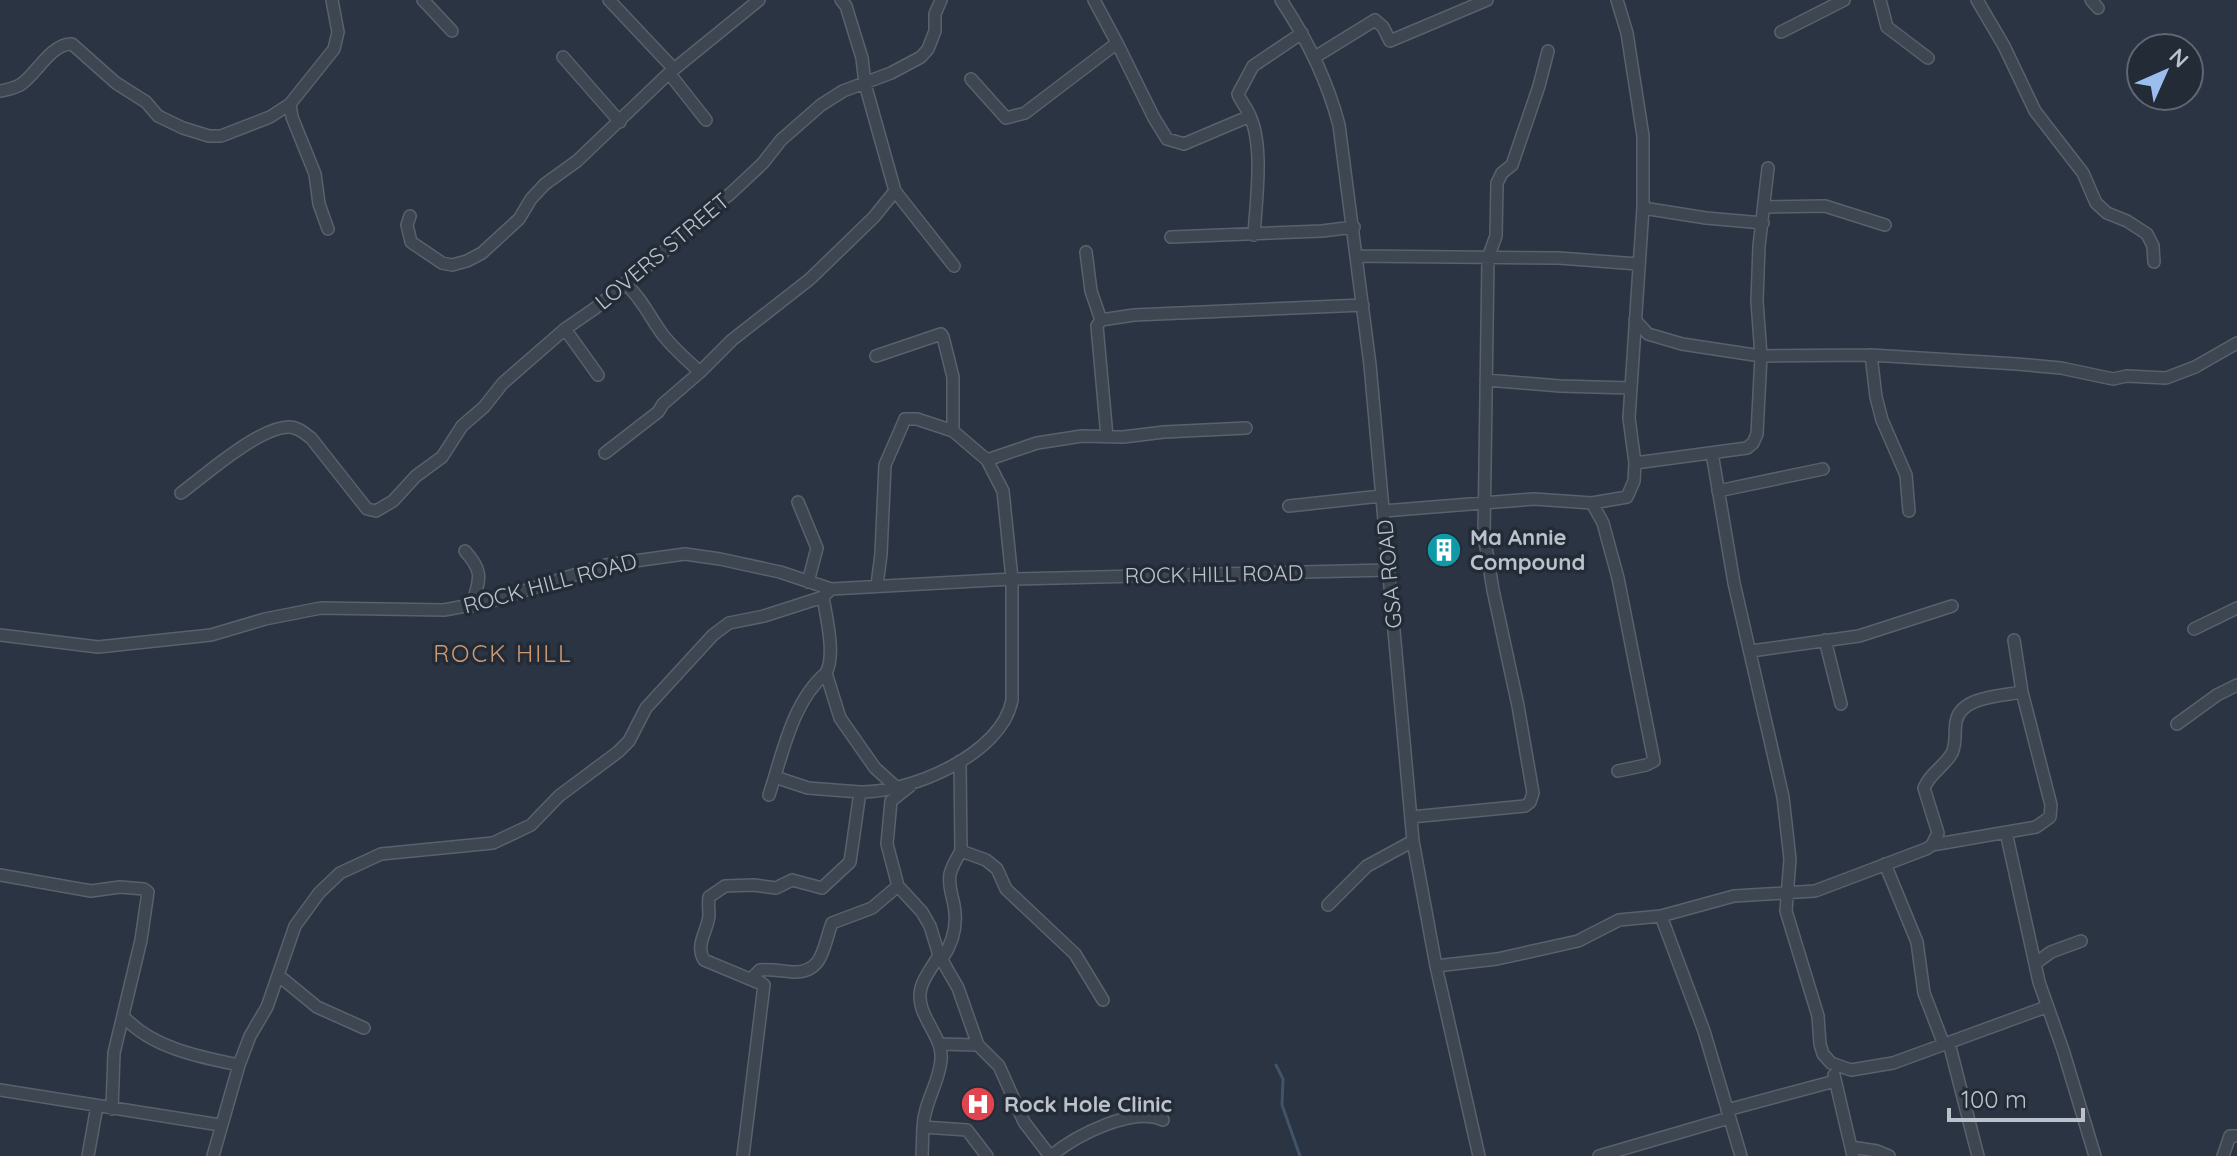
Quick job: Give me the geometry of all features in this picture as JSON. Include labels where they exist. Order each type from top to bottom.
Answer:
[{"type":"street","points":[[0,91],[19,86],[65,44],[77,47],[99,69],[146,102],[158,116],[209,136],[232,133],[270,117],[290,104],[334,49],[338,32],[332,0]]},
{"type":"street","points":[[423,0],[452,31]]},
{"type":"street","points":[[609,0],[672,71],[706,120]]},
{"type":"street","points":[[410,216],[408,235],[416,247],[442,263],[452,265],[467,261],[495,242],[519,219],[545,184],[577,161],[672,71],[759,0]]},
{"type":"street","points":[[841,0],[846,6],[862,58],[865,84],[895,191],[954,266]]},
{"type":"street","name":"LOVERS STREET","points":[[181,493],[252,440],[286,426],[301,430],[311,438],[367,509],[376,511],[393,501],[416,476],[442,457],[462,426],[484,407],[503,383],[565,329],[656,259],[699,218],[730,194],[763,163],[781,140],[821,105],[843,91],[921,57],[935,31],[935,14],[941,0]]},
{"type":"street","points":[[1094,0],[1167,139],[1184,144],[1250,116]]},
{"type":"street","points":[[1315,57],[1375,20],[1383,27],[1390,41],[1487,0]]},
{"type":"street","points":[[1383,511],[1534,499],[1592,503],[1627,497],[1634,481],[1635,463],[1629,418],[1643,208],[1643,136],[1627,33],[1617,0]]},
{"type":"street","points":[[1781,32],[1844,0]]},
{"type":"street","points":[[1880,0],[1887,27],[1928,58]]},
{"type":"street","points":[[1977,0],[2004,46],[2035,111],[2083,173],[2096,203],[2107,213],[2147,234],[2153,246],[2154,262]]},
{"type":"street","name":"GSA ROAD","points":[[1286,2],[1315,57],[1339,125],[1363,305],[1413,841],[1436,966],[1479,1156]]},
{"type":"street","points":[[1254,235],[1259,167],[1250,116],[1238,94],[1253,66],[1302,33]]},
{"type":"street","points":[[971,79],[1001,114],[1012,118],[1043,101],[1117,43]]},
{"type":"street","points":[[1411,817],[1525,806],[1533,793],[1488,563],[1485,502],[1488,258],[1496,236],[1497,183],[1502,173],[1512,165],[1548,51]]},
{"type":"street","points":[[563,57],[620,122]]},
{"type":"street","points":[[290,104],[292,117],[315,174],[319,204],[328,229]]},
{"type":"street","points":[[1635,463],[1747,448],[1753,443],[1757,434],[1761,356],[1757,301],[1768,168]]},
{"type":"street","points":[[605,453],[658,412],[732,340],[810,279],[874,217],[895,191]]},
{"type":"street","points":[[1765,207],[1825,206],[1885,225]]},
{"type":"street","points":[[1643,208],[1763,223]]},
{"type":"street","points":[[1171,237],[1254,235],[1354,227]]},
{"type":"street","points":[[1086,252],[1091,291],[1101,320]]},
{"type":"street","points":[[1357,256],[1559,258],[1638,264]]},
{"type":"street","points":[[625,283],[646,305],[674,348],[700,372]]},
{"type":"street","points":[[1107,437],[1097,326],[1101,320],[1134,315],[1363,305]]},
{"type":"street","points":[[1635,320],[1648,334]]},
{"type":"street","points":[[565,329],[598,375]]},
{"type":"street","points":[[876,356],[941,334],[953,377],[953,431]]},
{"type":"street","points":[[1634,336],[1648,334],[1682,344],[1761,356],[1871,355],[2061,368],[2113,379],[2127,376],[2166,378],[2195,367],[2237,343]]},
{"type":"street","points":[[1871,355],[1882,420],[1906,475],[1909,511]]},
{"type":"street","points":[[1486,380],[1631,388]]},
{"type":"street","points":[[775,777],[808,788],[879,792],[897,788],[960,761],[984,745],[1009,712],[1012,579],[1003,491],[987,460],[953,431],[917,419],[905,419],[885,465],[877,585]]},
{"type":"street","points":[[987,460],[1037,443],[1089,435],[1107,437],[1246,428]]},
{"type":"street","points":[[1712,453],[1734,583],[1783,797],[1790,859],[1786,911],[1818,1016],[1823,1054],[1840,1068],[1861,1070],[1893,1063],[2046,1007]]},
{"type":"street","points":[[1718,491],[1823,469]]},
{"type":"street","points":[[1289,506],[1381,496]]},
{"type":"street","points":[[798,502],[817,548],[808,582]]},
{"type":"street","points":[[1592,503],[1603,523],[1618,578],[1654,761],[1618,771]]},
{"type":"street","points":[[465,551],[479,568],[480,574],[472,606]]},
{"type":"street","name":"ROCK HILL ROAD","points":[[0,635],[98,647],[211,635],[265,619],[321,608],[422,610],[472,606],[606,565],[685,554],[766,569],[808,582],[827,593],[877,585],[1012,579],[1389,570]]},
{"type":"street","points":[[213,1156],[239,1065],[250,1036],[267,1007],[295,926],[319,893],[340,873],[381,854],[493,843],[531,825],[559,796],[629,741],[646,708],[713,635],[729,623],[764,616],[827,593],[829,667],[810,686],[794,721],[769,795]]},
{"type":"street","points":[[1751,651],[1879,630],[1952,606]]},
{"type":"street","points":[[2194,629],[2237,608]]},
{"type":"street","points":[[1825,640],[1841,704]]},
{"type":"street","points":[[1436,966],[1497,959],[1578,941],[1619,920],[1661,916],[1734,896],[1815,891],[1916,855],[1932,845],[2036,827],[2048,820],[2051,813],[2022,692],[2014,640]]},
{"type":"street","points":[[826,673],[840,718],[875,768],[897,788]]},
{"type":"street","points":[[2177,724],[2217,695],[2237,685]]},
{"type":"street","points":[[1932,845],[1938,833],[1924,788],[1929,777],[1951,755],[1956,742],[1956,720],[1961,709],[1972,702],[2022,692]]},
{"type":"street","points":[[922,1156],[927,1099],[940,1070],[942,1055],[922,1007],[921,988],[950,947],[955,930],[954,904],[949,891],[950,872],[961,851],[960,761]]},
{"type":"street","points":[[913,783],[891,801],[889,813],[887,844],[898,886],[922,912],[930,926],[940,957],[958,988],[978,1045],[999,1066],[1024,1122],[1050,1156],[1067,1143],[1112,1123],[1148,1114],[1163,1120]]},
{"type":"street","points":[[764,985],[701,956],[699,950],[709,916],[709,897],[725,886],[739,884],[776,888],[792,880],[822,888],[850,862],[860,792]]},
{"type":"street","points":[[2006,832],[2046,1007],[2063,1050],[2095,1156]]},
{"type":"street","points":[[1328,905],[1367,866],[1413,841]]},
{"type":"street","points":[[961,851],[997,869],[1006,889],[1075,954],[1103,1000]]},
{"type":"street","points":[[1885,864],[1917,942],[1924,993],[1946,1044],[1978,1156]]},
{"type":"street","points":[[0,875],[91,891],[120,887],[147,890],[148,902],[114,1053],[112,1109]]},
{"type":"street","points":[[764,985],[753,977],[760,970],[811,970],[819,961],[832,923],[872,908],[898,886]]},
{"type":"street","points":[[1661,916],[1704,1031],[1741,1156]]},
{"type":"street","points":[[2036,963],[2051,952],[2081,941]]},
{"type":"street","points":[[278,975],[317,1007],[364,1028]]},
{"type":"street","points":[[743,1156],[764,985]]},
{"type":"street","points":[[123,1016],[143,1034],[163,1043],[197,1056],[239,1065]]},
{"type":"street","points":[[939,1044],[978,1045]]},
{"type":"street","points":[[1831,1063],[1852,1152],[1877,1151],[1889,1156]]},
{"type":"street","points":[[1599,1156],[1835,1081]]},
{"type":"street","points":[[0,1090],[220,1125]]},
{"type":"street","points":[[88,1156],[97,1106]]},
{"type":"street","points":[[923,1127],[967,1130],[987,1156]]},
{"type":"street","points":[[2223,1156],[2230,1136],[2237,1136]]},
{"type":"waterway","points":[[1276,1065],[1283,1079],[1282,1105],[1300,1156]]},
{"type":"place","name":"Ma Annie Compound","points":[[1444,550]]},
{"type":"place","name":"Rock Hole Clinic","points":[[978,1104]]},
{"type":"district","name":"ROCK HILL","points":[[503,653]]}]
